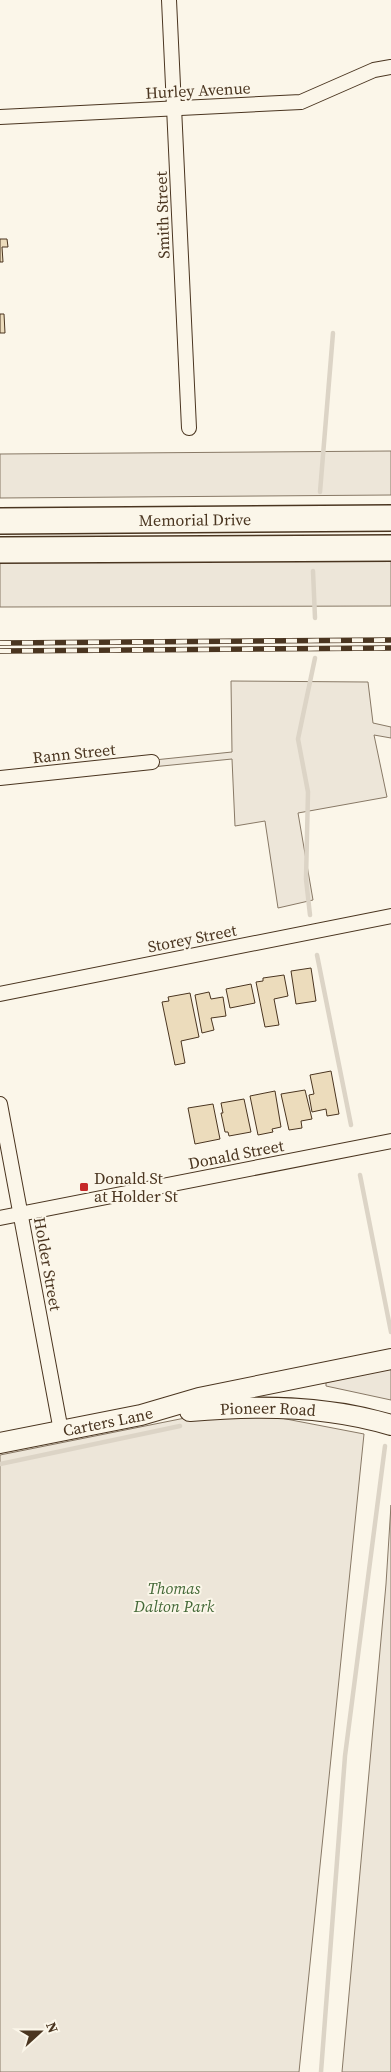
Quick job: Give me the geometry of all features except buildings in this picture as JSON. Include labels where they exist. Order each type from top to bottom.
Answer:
[{"type":"highway","name":"Memorial Drive","points":[[0,521],[391,518]]},
{"type":"highway","name":"Memorial Drive","points":[[0,550],[391,548]]},
{"type":"main road","name":"Carters Lane","points":[[0,1443],[142,1415],[215,1395],[391,1359]]},
{"type":"main road","name":"Carters Lane","points":[[215,1395],[276,1396]]},
{"type":"main road","name":"Pioneer Road","points":[[276,1396],[351,1403],[391,1412]]},
{"type":"main road","name":"Pioneer Road","points":[[142,1415],[244,1407],[282,1408],[330,1412],[391,1425]]},
{"type":"street","name":"Smith Street","points":[[169,0],[176,108],[189,428]]},
{"type":"street","name":"Hurley Avenue","points":[[0,117],[301,102],[374,70],[391,67]]},
{"type":"street","name":"Rann Street","points":[[0,778],[152,762]]},
{"type":"street","name":"Storey Street","points":[[0,994],[391,916]]},
{"type":"street","name":"Holder Street","points":[[0,1104],[61,1430]]},
{"type":"street","name":"Donald Street","points":[[0,1218],[391,1141]]},
{"type":"green space","points":[[391,451],[391,495],[0,498],[0,454]]},
{"type":"green space","points":[[391,554],[391,606],[0,607],[0,558]]},
{"type":"green space","points":[[231,681],[368,682],[373,723],[391,727],[391,738],[374,735],[387,797],[298,813],[313,900],[278,908],[265,821],[235,826],[232,759],[152,767],[154,760],[232,752]]},
{"type":"green space","points":[[391,1368],[391,1400],[326,1386],[326,1382]]},
{"type":"green space","name":"Thomas Dalton Park","points":[[260,1414],[364,1434],[299,2072],[0,2072],[0,1455],[190,1417]]},
{"type":"green space","points":[[391,1505],[391,2072],[342,2072],[386,1584]]},
{"type":"waterway","points":[[320,492],[333,333]]},
{"type":"waterway","points":[[313,571],[315,618]]},
{"type":"waterway","points":[[310,915],[306,879],[308,792],[298,739],[315,658]]},
{"type":"waterway","points":[[317,955],[351,1125]]},
{"type":"waterway","points":[[360,1175],[391,1332]]},
{"type":"waterway","points":[[0,1464],[180,1426]]},
{"type":"waterway","points":[[321,2072],[345,1756],[385,1446]]},
{"type":"railway","points":[[0,643],[391,640]]},
{"type":"railway","points":[[0,651],[391,648]]},
{"type":"place","name":"Donald St at Holder St","points":[[84,1187]]}]
